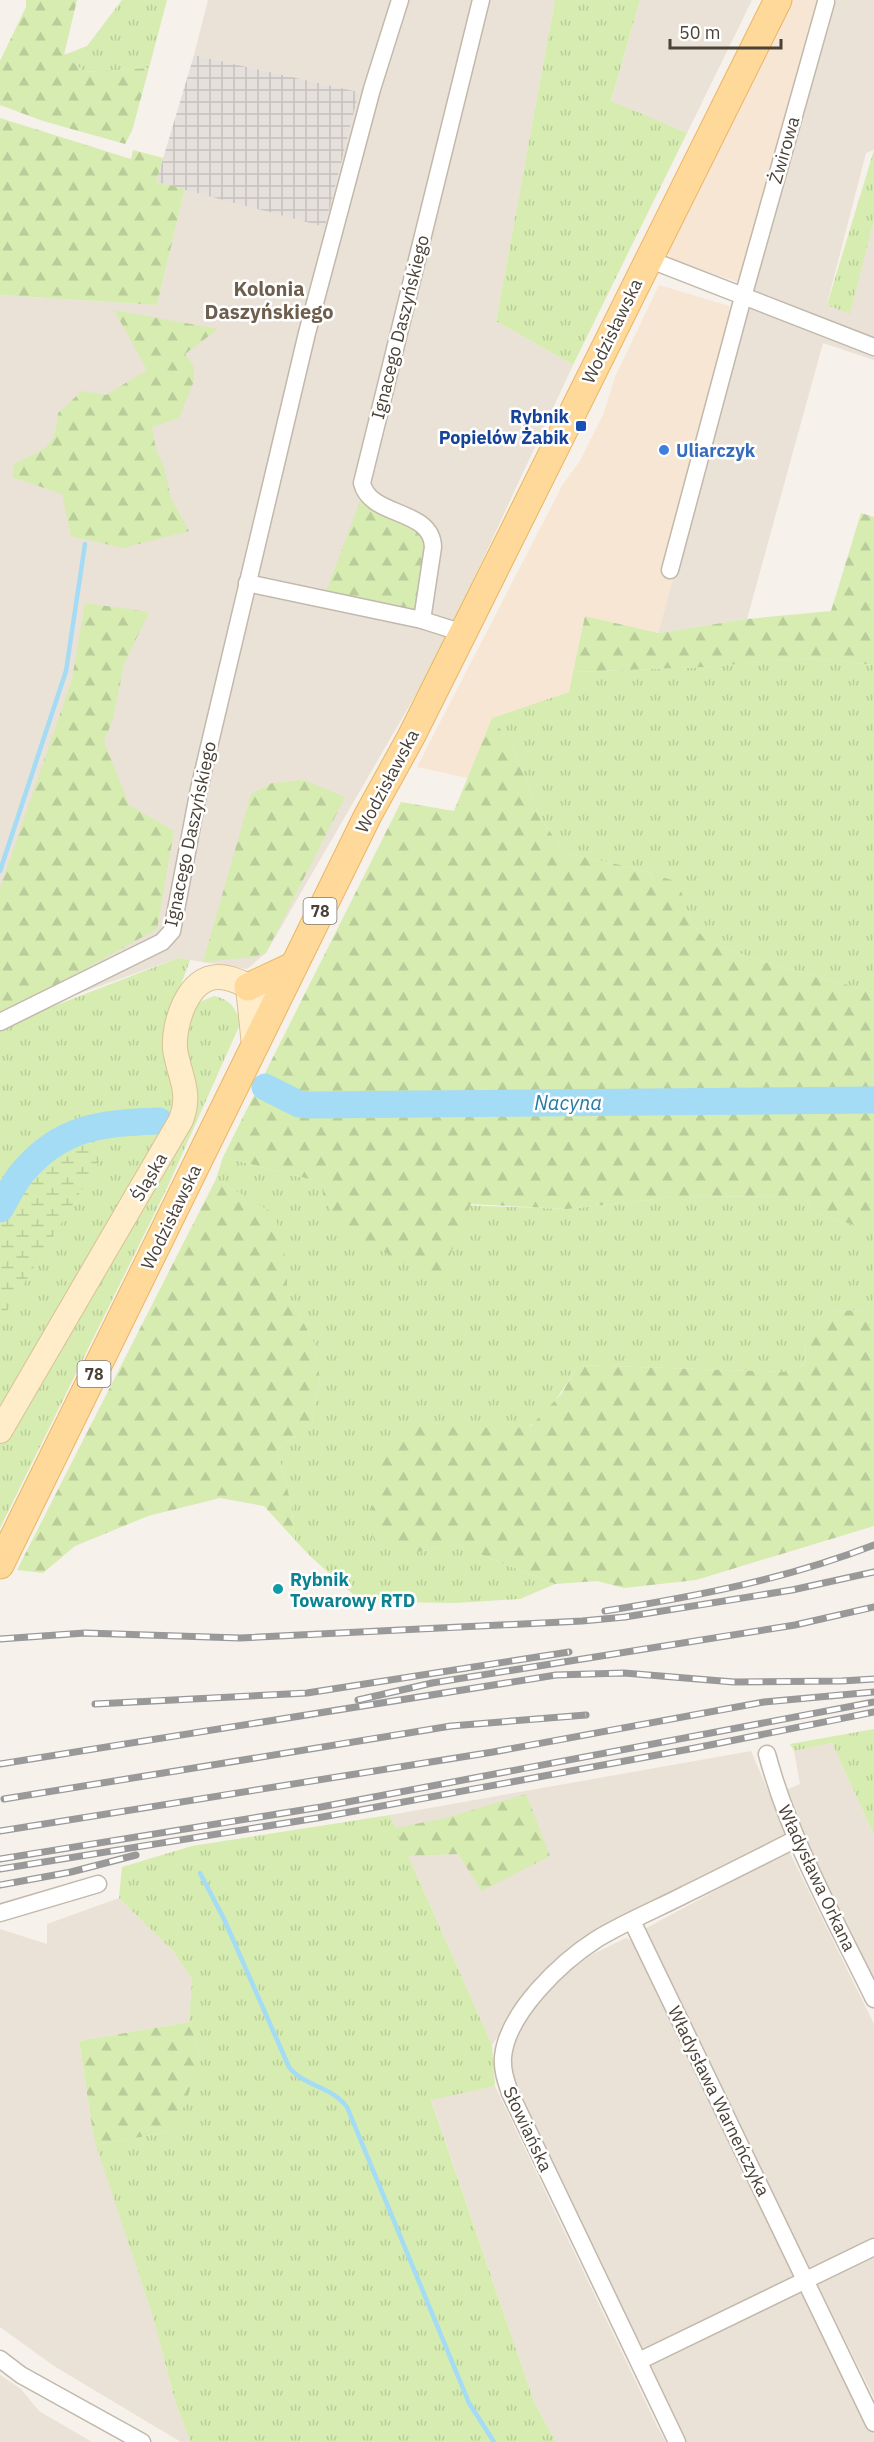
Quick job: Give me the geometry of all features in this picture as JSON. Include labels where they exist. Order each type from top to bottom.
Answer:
[{"type":"main road","name":"Wodzisławska","points":[[3,1559],[368,815],[463,633],[778,0]]},
{"type":"main road","points":[[248,987],[293,966]]},
{"type":"street","name":"Ignacego Daszyńskiego","points":[[0,1022],[162,942],[172,931],[199,789],[307,333],[372,88],[400,0]]},
{"type":"street","name":"Ignacego Daszyńskiego","points":[[422,620],[433,547],[432,536],[424,526],[364,494],[362,483],[481,0]]},
{"type":"street","name":"Żwirowa","points":[[670,570],[743,297],[826,2]]},
{"type":"street","points":[[648,259],[874,347]]},
{"type":"street","points":[[247,583],[422,620],[463,633]]},
{"type":"street","name":"Śląska","points":[[0,1431],[181,1120],[187,1097],[176,1054],[175,1038],[179,1020],[188,999],[200,984],[213,977],[225,978],[277,999]]},
{"type":"street","points":[[248,987],[254,1045]]},
{"type":"street","name":"Władysława Orkana","points":[[767,1754],[777,1794],[796,1839],[874,1999]]},
{"type":"street","name":"Słowiańska","points":[[678,2442],[510,2093],[503,2060],[509,2032],[538,1991],[585,1947],[796,1839]]},
{"type":"street","points":[[0,1913],[98,1884]]},
{"type":"street","name":"Władysława Warneńczyka","points":[[632,1921],[874,2422]]},
{"type":"street","points":[[639,2361],[874,2247]]},
{"type":"street","points":[[0,2359],[21,2375],[142,2442]]},
{"type":"shaded area","points":[[208,0],[555,0],[496,321],[573,365],[437,658],[266,953],[247,969],[178,958],[0,1022],[0,295],[157,305],[185,189],[325,226],[359,92],[194,55]]},
{"type":"shaded area","points":[[640,0],[752,0],[687,133],[611,102]]},
{"type":"shaded area","points":[[792,0],[820,0],[741,283],[672,260],[667,252]]},
{"type":"shaded area","points":[[836,0],[874,0],[874,150],[866,153],[827,304],[850,313],[874,220],[874,360],[823,343],[747,619],[658,633],[745,310],[818,54]]},
{"type":"shaded area","points":[[194,55],[359,92],[325,227],[156,182]]},
{"type":"shaded area","points":[[659,285],[729,306],[731,316],[675,571],[658,633],[585,616],[569,692],[492,718],[468,778],[417,767],[563,484],[580,461],[603,415],[615,377]]},
{"type":"shaded area","points":[[832,1743],[874,1835],[874,1980],[809,1848],[786,1790],[800,1784],[794,1751]]},
{"type":"shaded area","points":[[751,1751],[787,1835],[588,1934],[526,1995],[492,2045],[390,1815]]},
{"type":"shaded area","points":[[789,1851],[874,2024],[874,2239],[811,2271],[641,1931]]},
{"type":"shaded area","points":[[119,1898],[173,1951],[192,1979],[189,2022],[79,2041],[93,2133],[152,2314],[176,2404],[191,2442],[181,2442],[54,2366],[0,2327],[0,1929],[47,1944],[47,1924]]},
{"type":"shaded area","points":[[626,1938],[640,1946],[799,2277],[640,2355],[505,2076],[512,2043],[526,2014],[579,1961]]},
{"type":"shaded area","points":[[495,2086],[666,2442],[556,2442],[534,2402],[431,2099]]},
{"type":"shaded area","points":[[874,2256],[874,2398],[817,2284]]},
{"type":"shaded area","points":[[805,2289],[874,2435],[874,2442],[682,2442],[645,2365]]},
{"type":"shaded area","points":[[0,2375],[21,2389],[39,2411],[92,2442],[0,2442]]},
{"type":"green space","points":[[26,0],[77,0],[64,55],[85,72],[149,68],[132,131],[125,144],[43,121],[0,105],[0,61],[26,7]]},
{"type":"green space","points":[[122,0],[167,0],[149,68],[85,72],[64,55],[87,46]]},
{"type":"green space","points":[[555,0],[640,0],[611,101],[687,133],[573,365],[496,321]]},
{"type":"green space","points":[[0,118],[131,159],[133,150],[163,158],[156,182],[185,189],[157,305],[0,295]]},
{"type":"green space","points":[[874,150],[874,220],[850,314],[827,305]]},
{"type":"green space","points":[[114,310],[218,329],[185,354],[194,367],[194,381],[179,418],[152,427],[156,450],[164,467],[171,498],[189,531],[123,548],[71,536],[62,494],[12,477],[14,464],[41,451],[51,441],[57,425],[58,413],[82,391],[106,395],[147,370]]},
{"type":"green space","points":[[360,501],[423,531],[430,541],[419,613],[326,592]]},
{"type":"green space","points":[[861,513],[874,517],[874,665],[807,658],[705,667],[573,672],[585,616],[658,633],[747,619],[831,611]]},
{"type":"green space","points":[[85,603],[149,612],[124,664],[113,719],[104,741],[129,805],[174,831],[157,929],[0,1015],[0,888],[72,679]]},
{"type":"green space","points":[[807,658],[874,665],[874,992],[764,962],[706,941],[691,921],[677,882],[630,867],[565,853],[541,819],[512,745],[492,718],[569,692],[573,672],[705,667]]},
{"type":"green space","points":[[492,718],[512,745],[541,819],[565,853],[630,867],[678,882],[691,921],[706,941],[764,962],[874,992],[874,1231],[814,1213],[803,1196],[674,1197],[567,1209],[471,1204],[439,1282],[344,1230],[324,1200],[321,1182],[223,1157],[401,802],[454,811]]},
{"type":"green space","points":[[304,780],[345,797],[266,953],[254,957],[203,962],[251,794],[272,783]]},
{"type":"green space","points":[[178,958],[190,960],[166,1025],[175,1080],[172,1112],[69,1126],[44,1140],[18,1165],[0,1187],[0,1031],[23,1018]]},
{"type":"green space","points":[[214,996],[231,1005],[241,1022],[167,1188],[0,1528],[0,1444],[196,1109],[195,1093],[184,1056],[183,1037],[197,1003]]},
{"type":"green space","points":[[164,1126],[0,1413],[0,1228],[39,1168],[82,1135],[126,1128]]},
{"type":"green space","points":[[92,1131],[99,1162],[0,1322],[0,1197],[26,1162]]},
{"type":"green space","points":[[223,1157],[321,1182],[324,1200],[567,1209],[674,1197],[803,1196],[814,1213],[874,1231],[874,1311],[825,1310],[806,1337],[805,1364],[790,1372],[578,1365],[549,1408],[529,1426],[491,1429],[419,1422],[418,1552],[457,1545],[555,1584],[520,1599],[455,1603],[389,1602],[356,1597],[295,1540],[291,1503],[277,1450],[312,1423],[320,1378],[313,1340],[287,1293],[287,1265],[216,1179]]},
{"type":"green space","points":[[216,1179],[275,1214],[287,1265],[287,1293],[313,1340],[320,1378],[312,1423],[277,1450],[291,1503],[295,1540],[264,1506],[220,1498],[148,1516],[75,1546],[43,1573],[17,1570]]},
{"type":"green space","points":[[825,1310],[874,1311],[874,1526],[696,1580],[624,1588],[597,1581],[555,1584],[457,1545],[418,1552],[399,1551],[374,1540],[370,1528],[379,1443],[419,1422],[505,1429],[531,1426],[562,1393],[578,1365],[790,1372],[805,1364],[806,1337]]},
{"type":"green space","points":[[874,1729],[874,1835],[832,1743],[794,1751],[790,1744]]},
{"type":"green space","points":[[526,1794],[550,1856],[482,1891],[458,1854],[408,1856],[395,1828],[446,1818]]},
{"type":"green space","points":[[390,1815],[492,2045],[495,2086],[431,2100],[534,2402],[556,2442],[191,2442],[176,2404],[152,2314],[96,2145],[174,2131],[199,2051],[189,2022],[192,1979],[173,1951],[119,1898],[122,1867],[192,1846]]},
{"type":"green space","points":[[189,2022],[199,2051],[188,2096],[174,2131],[96,2145],[79,2041]]},
{"type":"waterway","points":[[0,871],[66,671],[85,544]]},
{"type":"waterway","name":"Nacyna","points":[[265,1087],[299,1104],[310,1105],[874,1100]]},
{"type":"waterway","name":"Nacyna","points":[[0,1209],[22,1173],[37,1157],[68,1136],[84,1130],[119,1123],[159,1121]]},
{"type":"waterway","points":[[200,1873],[224,1919],[289,2067],[302,2078],[334,2095],[347,2107],[469,2403],[494,2442]]},
{"type":"railway","points":[[605,1611],[775,1577],[874,1545]]},
{"type":"railway","points":[[0,1639],[85,1633],[240,1638],[582,1621],[625,1617],[792,1590],[874,1572]]},
{"type":"railway","points":[[358,1700],[432,1683],[795,1625],[874,1607]]},
{"type":"railway","points":[[95,1704],[307,1693],[569,1652]]},
{"type":"railway","points":[[0,1764],[556,1675],[624,1673],[734,1682],[874,1679]]},
{"type":"railway","points":[[0,1831],[493,1752],[764,1702],[874,1692]]},
{"type":"railway","points":[[0,1859],[321,1807],[874,1702]]},
{"type":"railway","points":[[0,1869],[317,1818],[695,1748],[874,1712]]},
{"type":"railway","points":[[4,1799],[451,1726],[586,1715]]},
{"type":"railway","points":[[0,1885],[71,1872],[136,1855]]},
{"type":"place","name":"Rybnik Popielów Żabik","points":[[581,426]]},
{"type":"place","name":"Uliarczyk","points":[[664,450]]},
{"type":"place","name":"Rybnik Towarowy RTD","points":[[278,1589]]},
{"type":"district","name":"Kolonia Daszyńskiego","points":[[269,300]]}]
